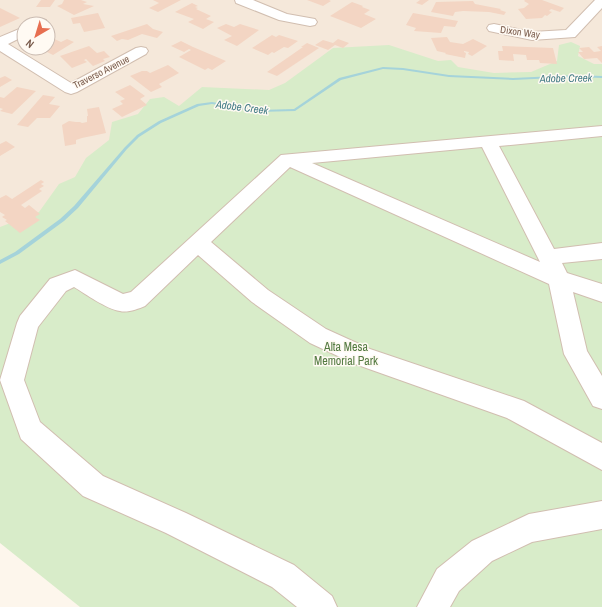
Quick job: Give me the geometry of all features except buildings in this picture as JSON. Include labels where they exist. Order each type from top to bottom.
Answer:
[{"type":"street","points":[[241,0],[284,17],[310,22]]},
{"type":"street","name":"Dixon Way","points":[[494,28],[532,36],[570,34],[602,0]]},
{"type":"street","points":[[0,43],[16,35]]},
{"type":"street","name":"Traverso Avenue","points":[[0,43],[71,89],[141,51]]},
{"type":"street","points":[[322,607],[283,576],[176,523],[93,486],[30,430],[12,380],[28,323],[58,285],[75,278],[121,303],[137,300],[287,159],[602,131]]},
{"type":"street","points":[[488,142],[560,279],[576,354],[602,398]]},
{"type":"street","points":[[287,159],[560,279],[602,294]]},
{"type":"street","points":[[197,242],[260,296],[318,336],[362,357],[515,409],[602,458]]},
{"type":"street","points":[[548,257],[602,251]]},
{"type":"street","points":[[433,607],[448,580],[482,551],[529,528],[602,515]]},
{"type":"shaded area","points":[[0,0],[602,0],[602,74],[0,250]]},
{"type":"green space","name":"Alta Mesa Memorial Park","points":[[571,42],[580,46],[578,56],[594,64],[602,64],[602,607],[80,607],[0,543],[0,227],[39,212],[59,184],[75,177],[86,158],[109,140],[112,122],[138,114],[150,99],[164,97],[179,106],[202,87],[269,90],[285,83],[333,48],[389,45],[438,61],[451,60],[458,67],[494,73],[531,72],[557,61],[559,45]]},
{"type":"waterway","name":"Adobe Creek","points":[[0,262],[17,253],[62,220],[76,207],[138,136],[160,122],[198,105],[212,103],[258,111],[295,110],[340,79],[383,68],[403,69],[449,76],[513,79],[577,76],[602,77]]}]
